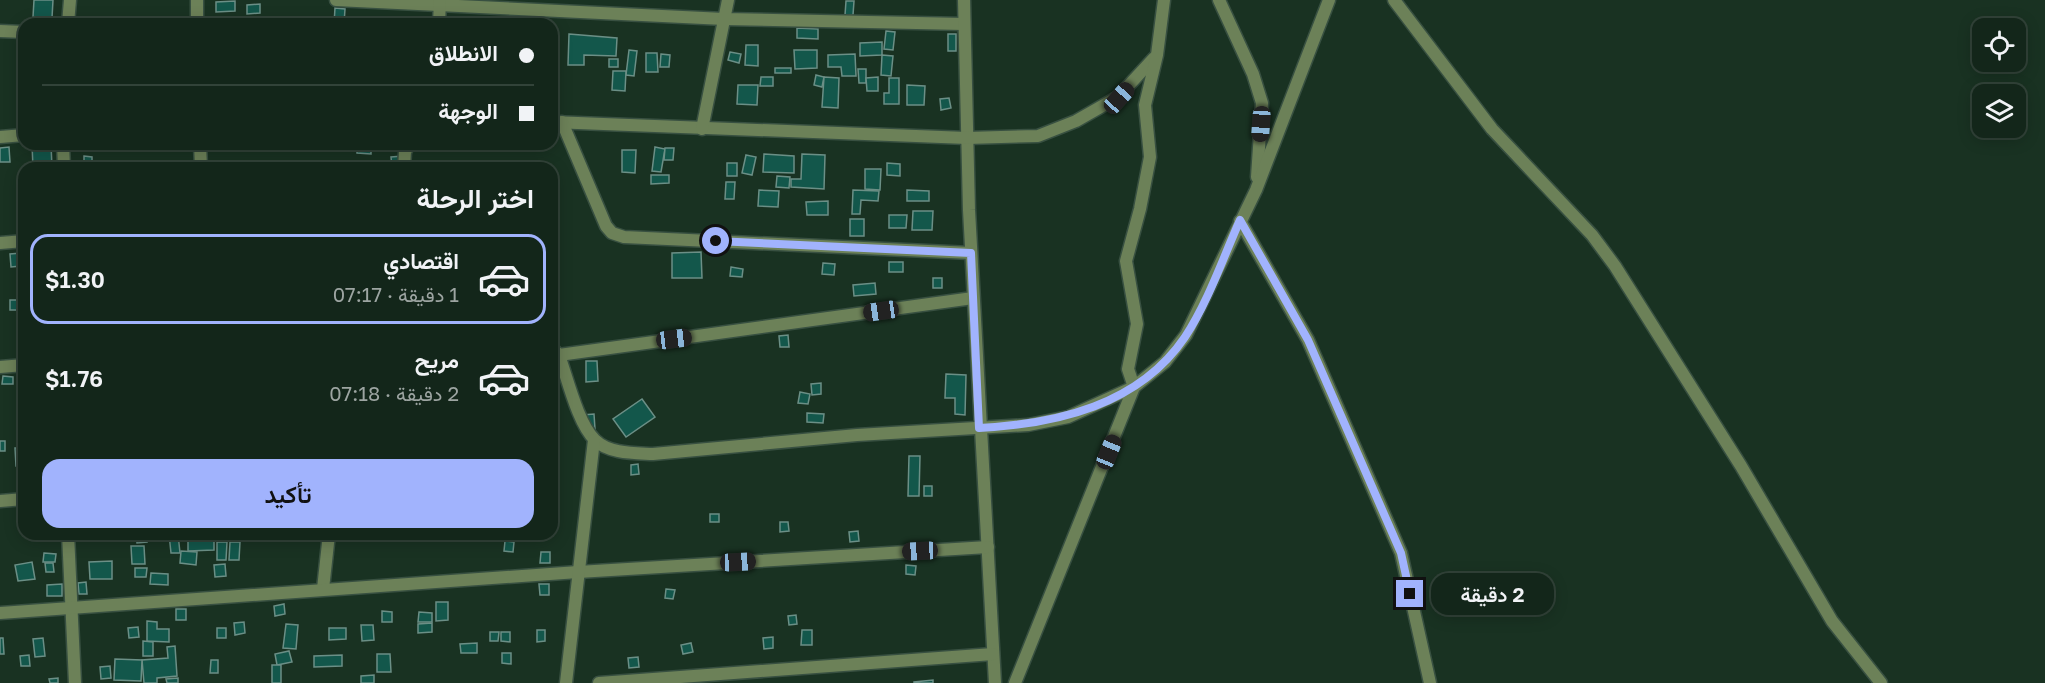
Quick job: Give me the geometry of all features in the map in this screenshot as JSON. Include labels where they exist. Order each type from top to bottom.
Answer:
[{"type":"street","points":[[68,18],[70,0]]},
{"type":"street","points":[[197,0],[197,18]]},
{"type":"street","points":[[336,0],[440,2],[724,19],[964,24]]},
{"type":"street","points":[[702,129],[728,0]]},
{"type":"street","points":[[964,0],[973,298],[995,683]]},
{"type":"street","points":[[1015,683],[1134,387],[1128,369],[1137,324],[1126,261],[1140,209],[1150,157],[1145,105],[1156,55],[1164,0]]},
{"type":"street","points":[[1219,0],[1253,74],[1262,103],[1256,190]]},
{"type":"street","points":[[558,358],[584,422],[594,440],[604,446],[625,452],[653,454],[846,436],[1028,425],[1068,417],[1134,387],[1165,362],[1186,335],[1256,190],[1329,0]]},
{"type":"street","points":[[1394,0],[1492,129],[1592,235],[1615,266],[1747,476],[1832,621],[1881,683]]},
{"type":"street","points":[[439,18],[440,2]]},
{"type":"street","points":[[0,31],[18,32]]},
{"type":"street","points":[[558,122],[967,138],[1038,136],[1076,121],[1119,98],[1156,55]]},
{"type":"street","points":[[558,124],[601,217],[612,234],[624,237],[971,253]]},
{"type":"street","points":[[0,137],[18,136]]},
{"type":"street","points":[[1240,220],[1308,340],[1401,553],[1430,683]]},
{"type":"street","points":[[0,243],[18,242]]},
{"type":"street","points":[[558,351],[973,298]]},
{"type":"street","points":[[0,367],[18,366]]},
{"type":"street","points":[[566,683],[594,440]]},
{"type":"street","points":[[0,501],[18,500]]},
{"type":"street","points":[[68,540],[75,683]]},
{"type":"street","points":[[323,589],[328,540]]},
{"type":"street","points":[[0,613],[323,589],[415,585],[578,572],[988,547]]},
{"type":"street","points":[[599,683],[993,654]]},
{"type":"building","points":[[34,0],[53,0],[52,18],[33,17]]},
{"type":"building","points":[[235,1],[235,11],[216,12],[216,2]]},
{"type":"building","points":[[846,1],[854,1],[853,15],[845,15]]},
{"type":"building","points":[[260,4],[260,13],[247,14],[247,5]]},
{"type":"building","points":[[335,8],[345,9],[344,18],[334,18]]},
{"type":"building","points":[[797,28],[818,29],[818,39],[797,38]]},
{"type":"building","points":[[886,31],[895,32],[893,50],[884,49]]},
{"type":"building","points":[[569,34],[617,38],[616,56],[584,55],[584,65],[568,65]]},
{"type":"building","points":[[948,34],[956,34],[956,51],[948,51]]},
{"type":"building","points":[[882,42],[882,55],[860,56],[860,43]]},
{"type":"building","points":[[746,45],[758,45],[758,66],[745,65]]},
{"type":"building","points":[[629,50],[637,51],[634,76],[626,75]]},
{"type":"building","points":[[794,50],[817,50],[817,68],[795,69]]},
{"type":"building","points":[[730,52],[741,54],[739,63],[728,60]]},
{"type":"building","points":[[646,53],[657,53],[658,72],[646,72]]},
{"type":"building","points":[[661,54],[670,55],[669,67],[660,67]]},
{"type":"building","points":[[855,54],[856,76],[842,76],[841,67],[828,67],[828,55]]},
{"type":"building","points":[[882,55],[893,56],[891,76],[881,75]]},
{"type":"building","points":[[609,59],[618,59],[618,67],[609,67]]},
{"type":"building","points":[[775,68],[791,68],[791,73],[775,73]]},
{"type":"building","points":[[858,69],[866,69],[866,83],[859,83]]},
{"type":"building","points":[[613,71],[626,71],[625,91],[612,90]]},
{"type":"building","points":[[816,75],[824,77],[822,87],[814,85]]},
{"type":"building","points":[[761,77],[773,77],[773,86],[760,86]]},
{"type":"building","points":[[824,77],[839,78],[838,108],[822,107]]},
{"type":"building","points":[[878,77],[878,91],[867,91],[866,78]]},
{"type":"building","points":[[889,78],[899,78],[899,104],[884,104],[884,93],[889,93]]},
{"type":"building","points":[[738,85],[758,85],[757,105],[737,104]]},
{"type":"building","points":[[907,85],[925,86],[924,105],[907,105]]},
{"type":"building","points":[[949,98],[951,108],[941,110],[940,99]]},
{"type":"building","points":[[9,147],[10,162],[0,162],[0,148]]},
{"type":"building","points":[[655,147],[665,149],[661,172],[652,171]]},
{"type":"building","points":[[665,148],[674,148],[673,160],[664,160]]},
{"type":"building","points":[[32,150],[51,150],[52,162],[33,162]]},
{"type":"building","points":[[357,150],[371,150],[371,154],[357,153]]},
{"type":"building","points":[[622,150],[636,150],[635,173],[622,172]]},
{"type":"building","points":[[764,154],[794,156],[794,173],[763,172]]},
{"type":"building","points":[[802,154],[825,155],[824,189],[791,187],[791,179],[801,179]]},
{"type":"building","points":[[746,155],[756,157],[752,175],[742,173]]},
{"type":"building","points":[[84,156],[92,157],[92,162],[84,162]]},
{"type":"building","points":[[403,156],[403,162],[392,162],[391,157]]},
{"type":"building","points":[[727,163],[737,163],[737,176],[727,176]]},
{"type":"building","points":[[887,163],[900,164],[900,176],[887,175]]},
{"type":"building","points":[[865,169],[881,169],[880,190],[865,189]]},
{"type":"building","points":[[651,175],[669,175],[669,183],[651,184]]},
{"type":"building","points":[[777,176],[790,177],[789,188],[776,187]]},
{"type":"building","points":[[726,182],[735,182],[734,199],[725,199]]},
{"type":"building","points":[[759,190],[779,191],[778,207],[758,206]]},
{"type":"building","points":[[853,190],[879,191],[878,201],[861,200],[860,214],[852,214]]},
{"type":"building","points":[[907,190],[929,191],[929,201],[907,201]]},
{"type":"building","points":[[828,201],[828,215],[807,215],[806,202]]},
{"type":"building","points":[[913,211],[933,211],[932,230],[912,230]]},
{"type":"building","points":[[889,215],[907,215],[906,228],[889,228]]},
{"type":"building","points":[[850,219],[864,219],[864,236],[850,236]]},
{"type":"building","points":[[701,252],[702,278],[672,278],[672,253]]},
{"type":"building","points":[[18,253],[18,266],[11,267],[10,254]]},
{"type":"building","points":[[889,262],[903,262],[903,272],[889,272]]},
{"type":"building","points":[[823,263],[835,264],[834,275],[822,274]]},
{"type":"building","points":[[731,267],[743,269],[742,277],[730,276]]},
{"type":"building","points":[[933,278],[942,278],[942,288],[933,288]]},
{"type":"building","points":[[875,283],[876,294],[854,296],[853,285]]},
{"type":"building","points":[[10,300],[18,300],[18,310],[10,310]]},
{"type":"building","points":[[788,335],[789,347],[780,347],[779,336]]},
{"type":"building","points":[[586,361],[597,361],[598,381],[586,382]]},
{"type":"building","points":[[946,374],[966,375],[965,415],[955,414],[955,398],[945,398]]},
{"type":"building","points":[[3,376],[13,377],[13,384],[2,384]]},
{"type":"building","points":[[821,383],[821,394],[812,395],[811,384]]},
{"type":"building","points":[[800,392],[810,394],[808,404],[798,403]]},
{"type":"building","points":[[642,399],[655,417],[626,437],[613,419]]},
{"type":"building","points":[[807,413],[824,414],[823,423],[807,422]]},
{"type":"building","points":[[594,414],[595,429],[582,429],[582,415]]},
{"type":"building","points":[[0,441],[5,441],[5,451],[0,451]]},
{"type":"building","points":[[15,448],[18,448],[18,466],[16,466]]},
{"type":"building","points":[[909,456],[920,456],[919,496],[908,496]]},
{"type":"building","points":[[638,464],[639,474],[631,475],[631,465]]},
{"type":"building","points":[[924,486],[932,486],[932,496],[924,496]]},
{"type":"building","points":[[710,514],[719,514],[719,522],[710,522]]},
{"type":"building","points":[[780,522],[788,522],[789,531],[780,532]]},
{"type":"building","points":[[858,531],[859,541],[850,542],[849,532]]},
{"type":"building","points":[[137,540],[147,540],[147,542],[137,543]]},
{"type":"building","points":[[170,540],[179,540],[180,553],[171,553]]},
{"type":"building","points":[[214,540],[214,550],[188,551],[188,541]]},
{"type":"building","points":[[505,541],[514,542],[513,552],[504,551]]},
{"type":"building","points":[[217,542],[227,542],[226,560],[217,560]]},
{"type":"building","points":[[230,542],[240,542],[239,560],[229,560]]},
{"type":"building","points":[[131,546],[144,546],[145,564],[132,564]]},
{"type":"building","points":[[181,551],[197,552],[196,565],[180,563]]},
{"type":"building","points":[[541,552],[550,552],[550,563],[540,563]]},
{"type":"building","points":[[44,553],[56,554],[55,562],[43,562]]},
{"type":"building","points":[[112,561],[112,579],[90,579],[89,562]]},
{"type":"building","points":[[32,562],[35,579],[18,581],[15,565]]},
{"type":"building","points":[[45,563],[53,563],[54,572],[46,572]]},
{"type":"building","points":[[225,564],[226,576],[215,577],[214,565]]},
{"type":"building","points":[[906,565],[916,566],[915,575],[906,574]]},
{"type":"building","points":[[135,568],[147,568],[146,577],[135,577]]},
{"type":"building","points":[[151,573],[168,574],[168,585],[150,584]]},
{"type":"building","points":[[86,582],[87,594],[79,594],[78,583]]},
{"type":"building","points":[[62,584],[62,596],[47,596],[47,585]]},
{"type":"building","points":[[539,584],[549,584],[549,595],[540,595]]},
{"type":"building","points":[[666,589],[675,590],[673,599],[665,598]]},
{"type":"building","points":[[436,602],[448,602],[448,620],[436,621]]},
{"type":"building","points":[[284,604],[285,614],[275,616],[274,606]]},
{"type":"building","points":[[176,609],[186,609],[186,620],[176,620]]},
{"type":"building","points":[[382,611],[392,612],[392,622],[382,622]]},
{"type":"building","points":[[419,612],[432,613],[432,622],[418,622]]},
{"type":"building","points":[[796,615],[797,624],[789,625],[788,616]]},
{"type":"building","points":[[147,621],[157,622],[157,629],[169,629],[169,642],[147,641]]},
{"type":"building","points":[[244,622],[245,633],[235,635],[234,623]]},
{"type":"building","points":[[432,623],[432,632],[418,633],[418,624]]},
{"type":"building","points":[[286,624],[298,625],[296,649],[283,648]]},
{"type":"building","points":[[361,625],[373,625],[374,640],[362,641]]},
{"type":"building","points":[[138,627],[139,637],[129,638],[128,628]]},
{"type":"building","points":[[217,628],[226,628],[226,638],[217,638]]},
{"type":"building","points":[[329,628],[346,628],[346,639],[329,640]]},
{"type":"building","points":[[537,630],[545,630],[545,641],[537,642]]},
{"type":"building","points":[[802,630],[812,630],[812,645],[801,645]]},
{"type":"building","points":[[490,632],[499,632],[498,641],[490,641]]},
{"type":"building","points":[[501,632],[510,632],[510,642],[501,641]]},
{"type":"building","points":[[773,637],[773,648],[764,649],[763,638]]},
{"type":"building","points":[[0,638],[3,638],[4,654],[0,654]]},
{"type":"building","points":[[43,638],[45,656],[35,657],[33,639]]},
{"type":"building","points":[[143,641],[153,642],[153,656],[143,656]]},
{"type":"building","points":[[477,643],[477,653],[461,653],[460,644]]},
{"type":"building","points":[[691,643],[693,652],[683,654],[681,645]]},
{"type":"building","points":[[175,646],[177,676],[157,678],[157,683],[144,683],[142,660],[168,658],[167,647]]},
{"type":"building","points":[[289,651],[292,662],[277,665],[275,654]]},
{"type":"building","points":[[502,653],[511,653],[511,664],[502,663]]},
{"type":"building","points":[[377,654],[390,654],[391,672],[377,672]]},
{"type":"building","points":[[29,655],[30,666],[21,666],[20,656]]},
{"type":"building","points":[[342,655],[342,666],[314,667],[314,656]]},
{"type":"building","points":[[638,657],[639,667],[629,668],[628,658]]},
{"type":"building","points":[[115,659],[142,660],[141,681],[114,680]]},
{"type":"building","points":[[211,660],[218,660],[218,673],[210,673]]},
{"type":"building","points":[[272,665],[281,665],[281,683],[272,683]]},
{"type":"building","points":[[110,666],[111,678],[101,679],[100,667]]},
{"type":"building","points":[[374,675],[374,683],[361,683],[361,676]]},
{"type":"building","points":[[58,678],[58,683],[50,683],[49,679]]},
{"type":"building","points":[[178,678],[178,683],[167,683],[166,679]]},
{"type":"building","points":[[933,680],[933,683],[914,683],[914,682]]},
{"type":"route","points":[[716,241],[971,253],[979,428],[1028,425],[1068,417],[1112,399],[1134,387],[1165,362],[1186,335],[1240,220],[1308,340],[1401,553],[1410,594]]}]
